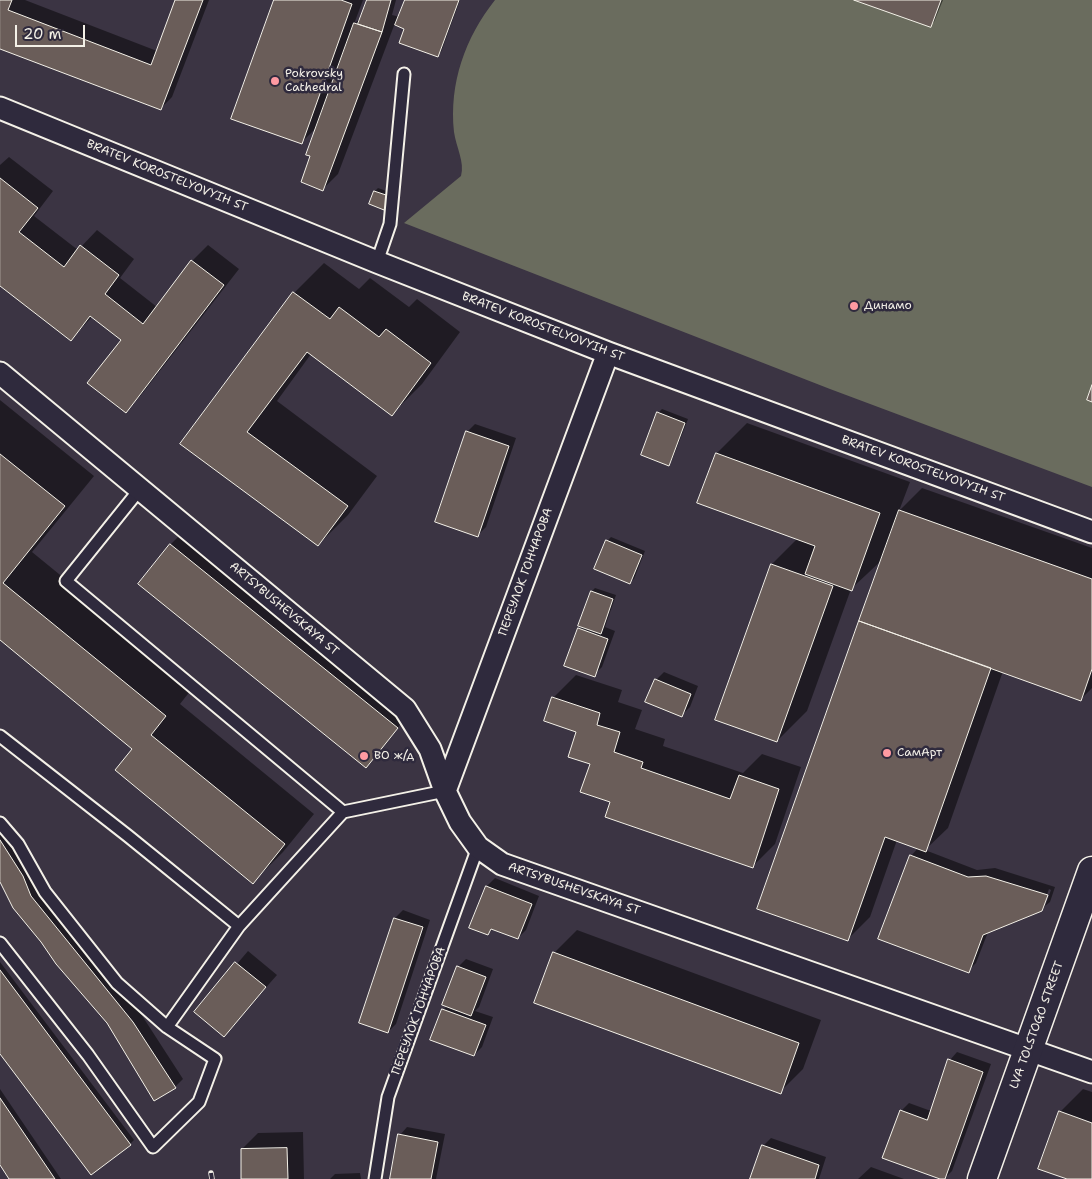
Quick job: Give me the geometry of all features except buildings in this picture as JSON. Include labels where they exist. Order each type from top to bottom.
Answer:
[{"type":"main road","name":"LVA TOLSTOGO STREET","points":[[982,1179],[1092,871]]},
{"type":"street","name":"BRATEV KOROSTELYOVYIH ST","points":[[0,108],[377,262],[608,353],[1092,532]]},
{"type":"street","name":"ПЕРЕУЛОК ГОНЧАРОВА","points":[[445,791],[608,353]]},
{"type":"street","name":"ARTSYBUSHEVSKAYA ST","points":[[0,373],[405,709],[430,748],[445,791],[460,822],[478,847],[502,864],[1092,1072]]},
{"type":"lane","points":[[377,262],[390,224],[404,74]]},
{"type":"lane","points":[[140,489],[66,581],[343,812]]},
{"type":"lane","points":[[0,736],[121,830],[239,926]]},
{"type":"lane","points":[[167,1027],[239,926],[343,812],[445,791]]},
{"type":"lane","points":[[0,823],[18,844],[45,892],[117,983],[167,1027],[215,1059],[199,1102],[153,1147],[88,1055],[0,943]]},
{"type":"lane","name":"ПЕРЕУЛОК ГОНЧАРОВА","points":[[375,1179],[388,1097],[478,847]]},
{"type":"green space","name":"Динамо","points":[[495,0],[1092,0],[1092,487],[830,389],[404,223],[461,176],[462,165],[455,138],[453,114],[457,79],[461,62],[475,30]]},
{"type":"railway","points":[[211,1173],[212,1179]]},
{"type":"place","name":"Pokrovsky Cathedral","points":[[275,81]]},
{"type":"place","name":"Динамо","points":[[854,306]]},
{"type":"place","name":"СамАрт","points":[[887,753]]},
{"type":"place","name":"ВО ж/д","points":[[364,756]]}]
